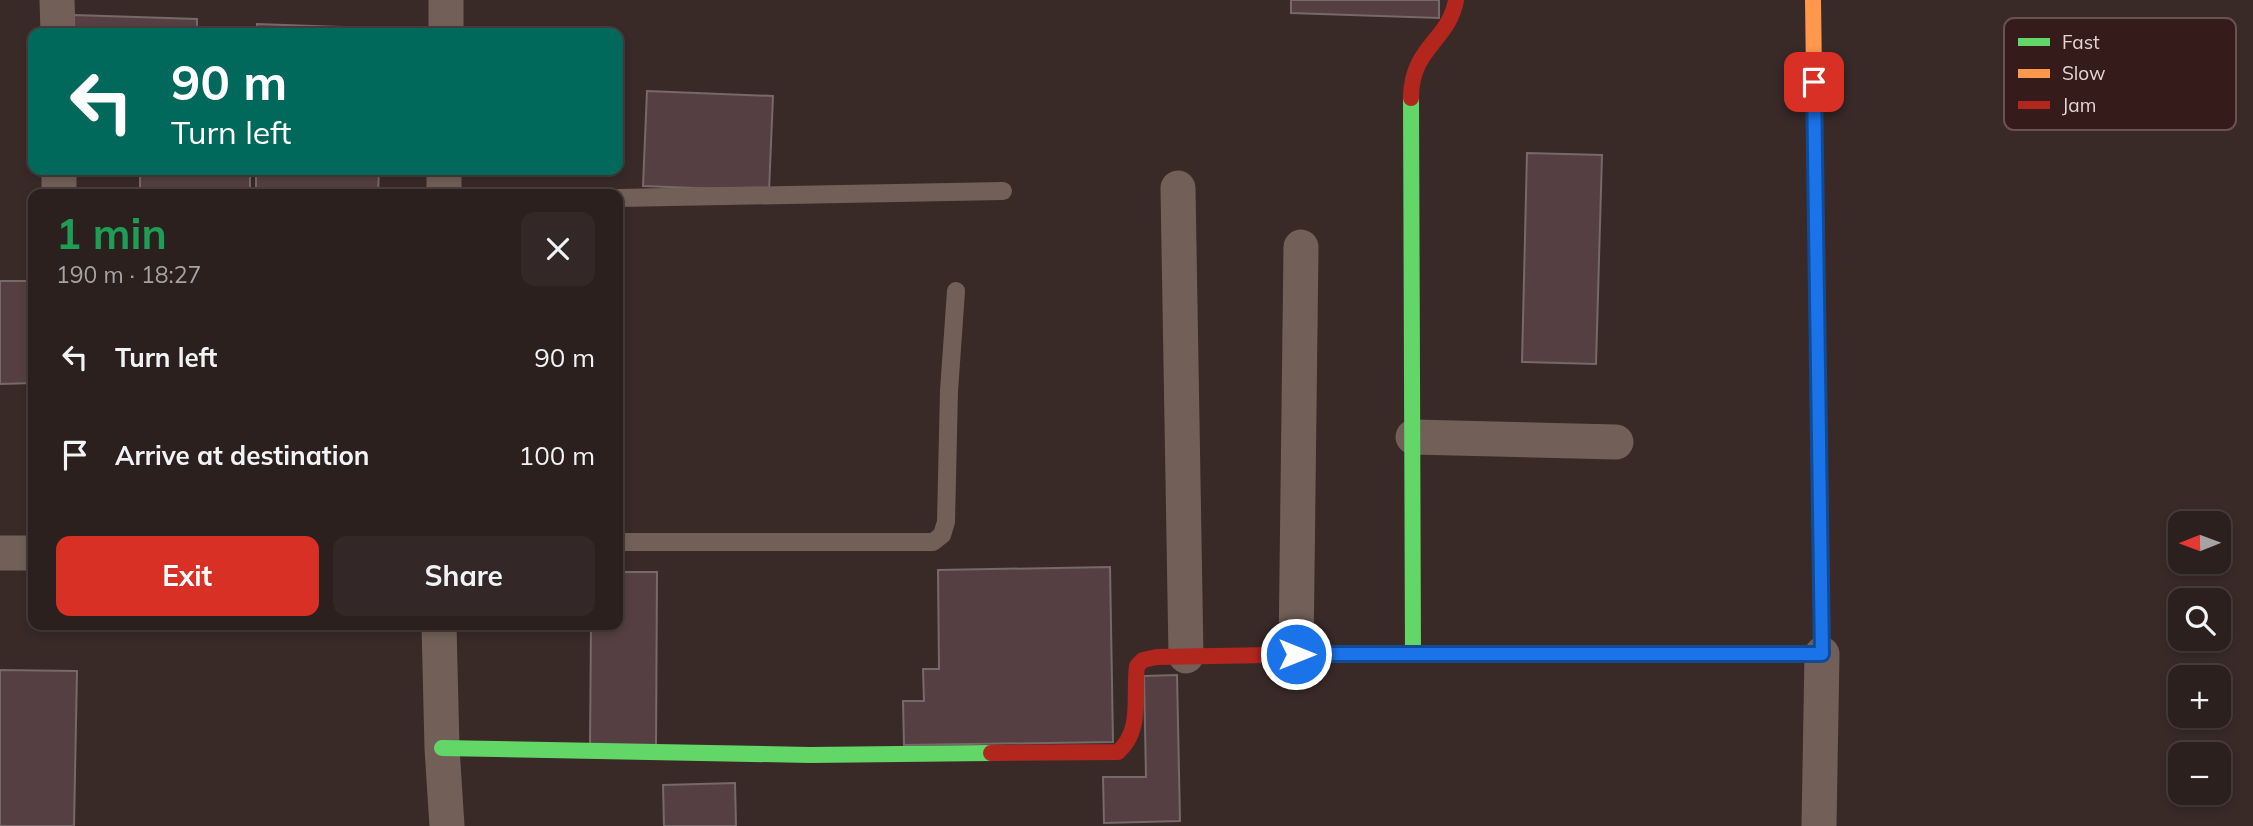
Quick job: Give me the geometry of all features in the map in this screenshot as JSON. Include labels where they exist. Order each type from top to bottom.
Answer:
[{"type":"street","points":[[57,0],[58,28]]},
{"type":"street","points":[[446,0],[446,28]]},
{"type":"street","points":[[1413,654],[1411,84],[1424,52],[1450,22],[1456,0]]},
{"type":"street","points":[[1813,0],[1822,654],[1819,826]]},
{"type":"street","points":[[1178,188],[1186,656]]},
{"type":"street","points":[[1296,654],[1301,247]]},
{"type":"street","points":[[1413,437],[1616,442]]},
{"type":"street","points":[[0,553],[28,553]]},
{"type":"street","points":[[439,630],[447,826]]},
{"type":"street","points":[[442,748],[810,755],[1118,752],[1127,746],[1133,736],[1137,666],[1143,660],[1157,657],[1296,654],[1822,654]]},
{"type":"lane","points":[[623,198],[1003,191]]},
{"type":"lane","points":[[623,542],[933,541],[942,535],[946,522],[949,391],[956,291]]},
{"type":"building","points":[[1291,0],[1439,0],[1439,18],[1291,13]]},
{"type":"building","points":[[74,15],[197,19],[197,28],[74,28]]},
{"type":"building","points":[[257,24],[369,28],[257,28]]},
{"type":"building","points":[[647,91],[773,96],[769,191],[643,186]]},
{"type":"building","points":[[1527,153],[1602,155],[1596,364],[1522,362]]},
{"type":"building","points":[[140,175],[250,175],[250,189],[140,189]]},
{"type":"building","points":[[256,175],[379,175],[378,189],[256,189]]},
{"type":"building","points":[[0,281],[28,281],[28,383],[0,384]]},
{"type":"building","points":[[1110,567],[1113,742],[904,745],[903,701],[924,701],[923,669],[939,669],[938,570]]},
{"type":"building","points":[[623,572],[657,572],[656,748],[590,747],[591,630],[623,630]]},
{"type":"building","points":[[0,670],[77,671],[74,826],[0,826]]},
{"type":"building","points":[[1177,675],[1180,821],[1104,823],[1103,777],[1146,777],[1144,676]]},
{"type":"building","points":[[735,783],[736,826],[664,826],[663,785]]},
{"type":"traffic: fast","points":[[1411,98],[1413,654]]},
{"type":"traffic: fast","points":[[442,748],[810,755],[991,753]]},
{"type":"traffic: slow","points":[[1813,0],[1820,523]]},
{"type":"traffic: slow","points":[[1324,654],[1609,654]]},
{"type":"traffic: jam","points":[[1411,98],[1417,67],[1446,25],[1456,0]]},
{"type":"traffic: jam","points":[[1609,654],[1822,654],[1820,523]]},
{"type":"traffic: jam","points":[[991,753],[1118,752],[1131,734],[1134,723],[1137,666],[1143,660],[1157,657],[1324,654]]},
{"type":"route","points":[[1296,654],[1822,654],[1814,82]]}]
